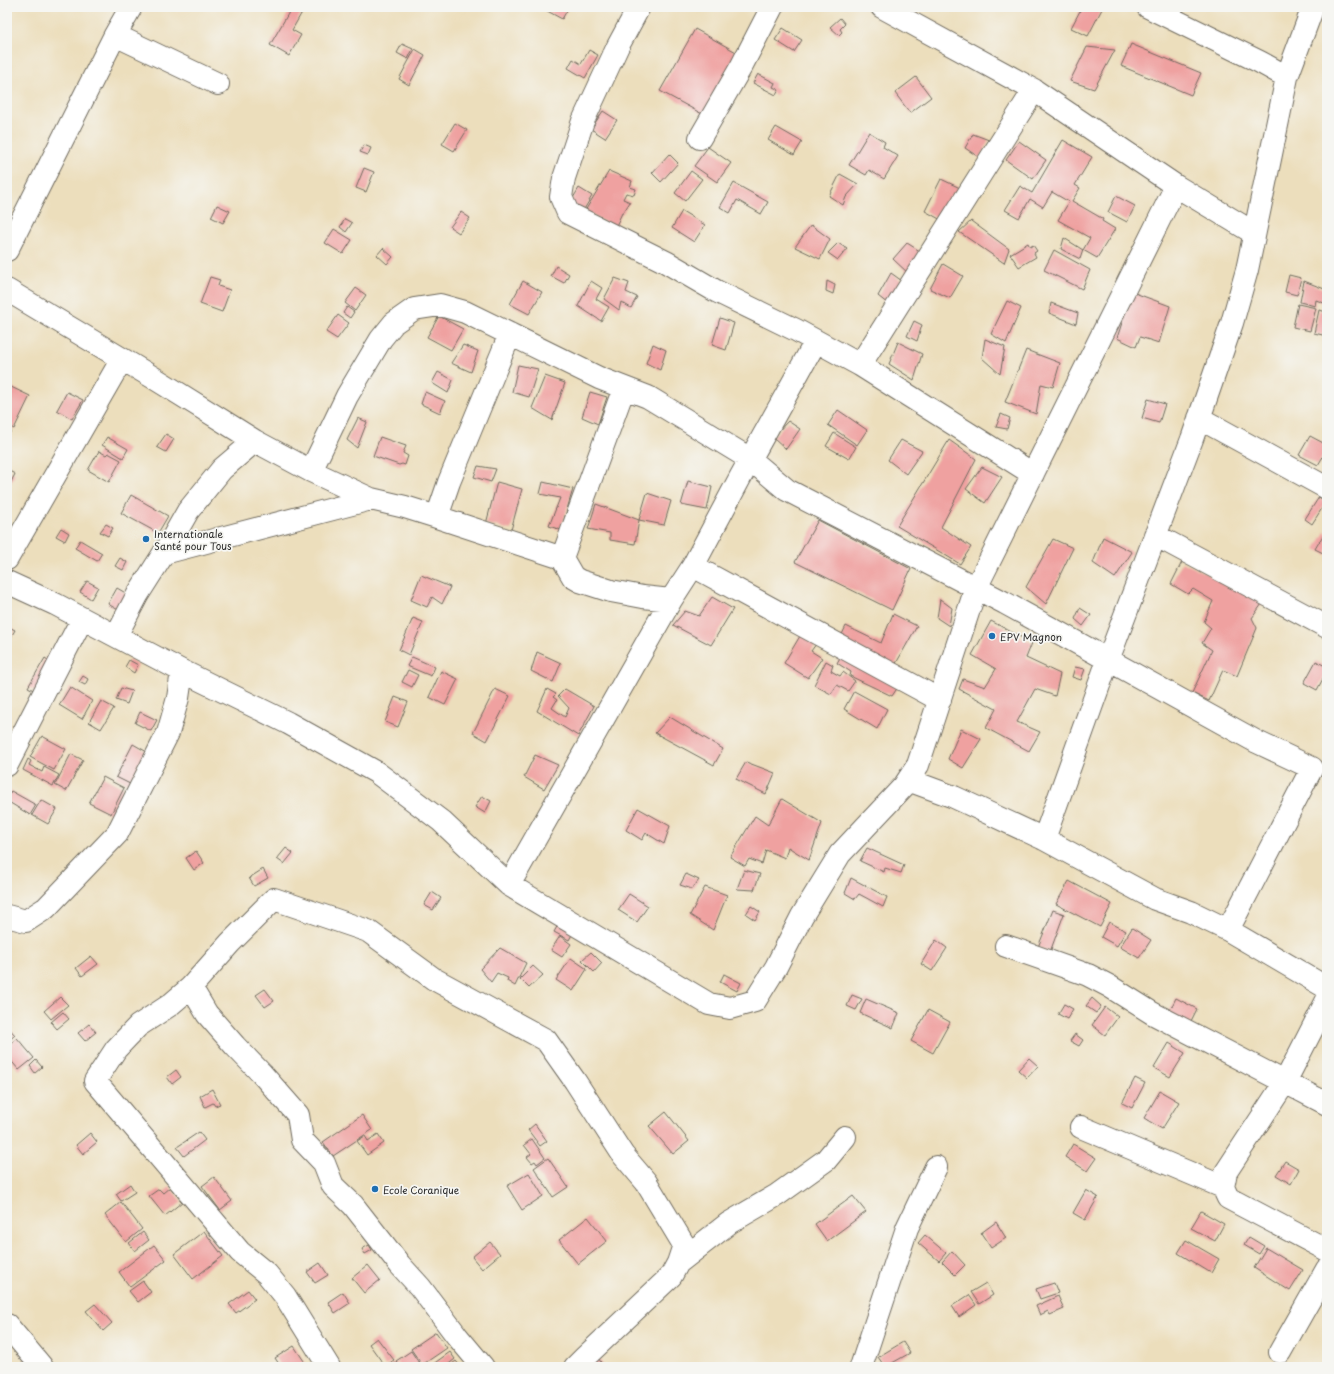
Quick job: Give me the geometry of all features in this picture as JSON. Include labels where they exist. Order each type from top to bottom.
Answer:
[{"type":"street","points":[[7,250],[115,35],[131,7]]},
{"type":"street","points":[[639,7],[618,46],[583,121],[564,178],[561,197],[568,213],[666,262],[716,291],[796,330],[860,365],[1033,474]]},
{"type":"street","points":[[700,138],[741,67],[772,7]]},
{"type":"street","points":[[882,7],[1034,90],[1176,186],[1254,233]]},
{"type":"street","points":[[1148,7],[1260,62],[1287,78]]},
{"type":"street","points":[[1044,839],[1108,660],[1199,418],[1232,323],[1247,270],[1287,78],[1313,7]]},
{"type":"street","points":[[115,35],[218,84]]},
{"type":"street","points":[[860,365],[1034,90]]},
{"type":"street","points":[[7,582],[55,604],[182,671],[288,723],[376,772],[441,821],[509,885],[709,1004],[730,1008],[755,1001],[776,967],[802,916],[840,854],[908,780],[918,765],[976,588],[1176,186]]},
{"type":"street","points":[[7,290],[254,441],[311,471],[371,499],[437,517],[562,558],[573,577],[580,581],[611,591],[671,600]]},
{"type":"street","points":[[311,471],[347,396],[381,339],[394,323],[414,309],[440,305],[465,312],[599,378],[648,397],[750,459],[787,490],[976,588],[1257,742],[1319,772],[1228,930]]},
{"type":"street","points":[[437,517],[510,334]]},
{"type":"street","points":[[509,885],[671,600],[693,566],[750,459],[816,341]]},
{"type":"street","points":[[7,558],[122,359]]},
{"type":"street","points":[[562,558],[624,388]]},
{"type":"street","points":[[1199,418],[1327,488]]},
{"type":"street","points":[[116,636],[138,594],[188,511],[222,469],[254,441]]},
{"type":"street","points":[[164,553],[371,499]]},
{"type":"street","points":[[1155,535],[1327,627]]},
{"type":"street","points":[[693,566],[940,700]]},
{"type":"street","points":[[7,765],[82,619]]},
{"type":"street","points":[[7,916],[26,921],[46,908],[117,834],[168,733],[178,698],[182,671]]},
{"type":"street","points":[[908,780],[954,797],[1044,839],[1155,898],[1191,912],[1228,930],[1327,988]]},
{"type":"street","points":[[329,1367],[286,1296],[267,1274],[240,1252],[95,1081],[116,1049],[138,1026],[170,1005],[191,987],[230,943],[274,899],[368,932],[434,979],[546,1040],[575,1081],[623,1155],[646,1182],[684,1245],[678,1263],[671,1276],[576,1367]]},
{"type":"street","points":[[1006,946],[1088,975],[1109,986],[1152,1013],[1327,1104]]},
{"type":"street","points":[[191,987],[206,1014],[298,1115],[302,1140],[324,1163],[333,1186],[353,1205],[400,1265],[420,1286],[457,1336],[483,1367]]},
{"type":"street","points":[[1327,1000],[1284,1082],[1226,1172],[1223,1187],[1228,1198],[1327,1250]]},
{"type":"street","points":[[1081,1127],[1223,1187]]},
{"type":"street","points":[[678,1263],[728,1223],[777,1195],[826,1160],[845,1137]]},
{"type":"street","points":[[862,1366],[907,1228],[936,1167]]},
{"type":"street","points":[[1280,1352],[1327,1269]]},
{"type":"street","points":[[7,1325],[42,1367]]},
{"type":"building","points":[[292,7],[305,7],[292,30],[301,35],[289,56],[270,45]]},
{"type":"building","points":[[540,7],[569,7],[562,19]]},
{"type":"building","points":[[1082,7],[1103,7],[1088,36],[1071,28]]},
{"type":"building","points":[[840,18],[845,24],[840,29],[842,32],[839,35],[830,27]]},
{"type":"building","points":[[783,28],[802,40],[794,52],[775,40]]},
{"type":"building","points":[[695,29],[738,53],[704,115],[660,91]]},
{"type":"building","points":[[402,44],[413,49],[408,59],[397,53]]},
{"type":"building","points":[[1131,44],[1201,73],[1191,95],[1121,66]]},
{"type":"building","points":[[1087,47],[1115,50],[1094,89],[1070,81]]},
{"type":"building","points":[[415,49],[425,55],[409,85],[399,79]]},
{"type":"building","points":[[589,50],[598,55],[585,78],[568,68],[573,59],[581,64]]},
{"type":"building","points":[[758,74],[775,83],[773,87],[779,90],[776,95],[753,83]]},
{"type":"building","points":[[916,77],[931,97],[910,113],[895,93]]},
{"type":"building","points":[[603,111],[617,120],[605,138],[591,129]]},
{"type":"building","points":[[455,123],[467,130],[454,151],[442,144]]},
{"type":"building","points":[[776,127],[802,142],[794,155],[768,140]]},
{"type":"building","points":[[869,132],[885,142],[883,147],[898,156],[884,179],[869,170],[866,175],[849,165]]},
{"type":"building","points":[[973,134],[989,140],[980,158],[965,148]]},
{"type":"building","points":[[1063,140],[1092,157],[1075,185],[1080,188],[1072,201],[1103,219],[1102,221],[1115,229],[1097,258],[1083,250],[1090,238],[1058,220],[1069,202],[1052,192],[1043,207],[1030,199],[1019,218],[1005,210],[1020,186],[1032,193]]},
{"type":"building","points":[[1019,141],[1046,160],[1033,179],[1006,160]]},
{"type":"building","points":[[364,145],[371,148],[368,155],[360,152]]},
{"type":"building","points":[[708,147],[731,163],[717,182],[694,166]]},
{"type":"building","points":[[669,154],[678,163],[661,182],[652,173]]},
{"type":"building","points":[[364,168],[374,172],[366,192],[356,188]]},
{"type":"building","points":[[609,171],[632,181],[630,187],[636,189],[634,195],[626,193],[623,199],[630,202],[622,213],[615,228],[585,211]]},
{"type":"building","points":[[691,171],[702,179],[685,201],[675,193]]},
{"type":"building","points":[[840,174],[858,184],[846,197],[843,205],[829,196]]},
{"type":"building","points":[[941,179],[960,188],[943,221],[925,211]]},
{"type":"building","points":[[734,183],[768,202],[761,214],[737,200],[730,213],[720,207]]},
{"type":"building","points":[[579,188],[592,196],[583,211],[570,203]]},
{"type":"building","points":[[1116,196],[1135,206],[1127,222],[1108,212]]},
{"type":"building","points":[[217,205],[230,211],[223,223],[211,217]]},
{"type":"building","points":[[682,211],[705,225],[694,242],[672,228]]},
{"type":"building","points":[[461,212],[470,218],[459,233],[450,227]]},
{"type":"building","points":[[345,219],[352,223],[346,232],[340,227]]},
{"type":"building","points":[[971,221],[1009,249],[1004,263],[959,232]]},
{"type":"building","points":[[811,225],[830,239],[820,259],[795,247]]},
{"type":"building","points":[[334,229],[352,240],[343,254],[325,243]]},
{"type":"building","points":[[1064,238],[1083,250],[1080,259],[1061,249]]},
{"type":"building","points":[[838,243],[847,249],[838,260],[828,253]]},
{"type":"building","points":[[907,243],[923,253],[909,274],[893,259]]},
{"type":"building","points":[[1028,243],[1030,247],[1033,245],[1037,251],[1034,253],[1036,257],[1019,267],[1010,254]]},
{"type":"building","points":[[383,248],[393,257],[387,264],[377,255]]},
{"type":"building","points":[[1054,250],[1090,270],[1082,289],[1044,270]]},
{"type":"building","points":[[943,264],[963,276],[950,298],[930,289]]},
{"type":"building","points":[[556,266],[569,274],[564,283],[551,276]]},
{"type":"building","points":[[891,273],[902,281],[888,304],[878,296]]},
{"type":"building","points":[[1289,275],[1301,278],[1297,295],[1285,292]]},
{"type":"building","points":[[210,277],[220,280],[218,286],[230,290],[222,312],[200,304]]},
{"type":"building","points":[[615,278],[629,283],[626,292],[637,297],[631,308],[621,302],[619,310],[604,299]]},
{"type":"building","points":[[523,281],[542,292],[529,314],[510,304]]},
{"type":"building","points":[[591,281],[602,288],[596,299],[609,307],[601,321],[578,306]]},
{"type":"building","points":[[827,281],[835,285],[833,294],[826,291]]},
{"type":"building","points":[[1304,281],[1327,290],[1327,298],[1324,303],[1316,300],[1315,306],[1300,302]]},
{"type":"building","points":[[356,288],[366,295],[355,311],[345,303]]},
{"type":"building","points":[[1132,292],[1170,306],[1159,343],[1140,337],[1136,347],[1117,338]]},
{"type":"building","points":[[1007,301],[1021,308],[1006,343],[991,334]]},
{"type":"building","points":[[1051,303],[1078,313],[1076,324],[1049,313]]},
{"type":"building","points":[[1298,304],[1316,308],[1310,331],[1293,327]]},
{"type":"building","points":[[347,307],[354,312],[350,318],[343,313]]},
{"type":"building","points":[[1319,310],[1327,312],[1327,336],[1314,333]]},
{"type":"building","points":[[338,315],[349,323],[337,339],[326,332]]},
{"type":"building","points":[[439,316],[463,329],[451,350],[427,337]]},
{"type":"building","points":[[720,318],[734,323],[726,350],[712,345]]},
{"type":"building","points":[[914,321],[922,325],[917,341],[907,336]]},
{"type":"building","points":[[985,339],[1005,347],[1000,374],[982,358]]},
{"type":"building","points":[[898,342],[922,354],[914,380],[889,364]]},
{"type":"building","points":[[653,344],[666,350],[660,370],[646,363]]},
{"type":"building","points":[[463,345],[478,351],[471,372],[451,363]]},
{"type":"building","points":[[1026,350],[1060,363],[1053,387],[1041,384],[1036,414],[1005,402]]},
{"type":"building","points":[[518,365],[538,369],[529,397],[512,392]]},
{"type":"building","points":[[438,372],[453,380],[448,393],[432,383]]},
{"type":"building","points":[[545,376],[565,383],[552,420],[532,408]]},
{"type":"building","points":[[9,386],[30,396],[14,429],[7,425],[7,390]]},
{"type":"building","points":[[67,392],[83,400],[72,419],[57,410]]},
{"type":"building","points":[[425,392],[445,401],[440,413],[421,404]]},
{"type":"building","points":[[590,392],[607,397],[598,424],[582,417]]},
{"type":"building","points":[[1148,399],[1165,404],[1159,423],[1142,418]]},
{"type":"building","points":[[838,410],[867,430],[857,445],[828,425]]},
{"type":"building","points":[[1001,414],[1010,418],[1007,429],[996,427]]},
{"type":"building","points":[[358,418],[367,422],[357,448],[347,440]]},
{"type":"building","points":[[788,421],[800,429],[786,449],[773,437]]},
{"type":"building","points":[[7,428],[11,430],[7,439]]},
{"type":"building","points":[[834,433],[856,447],[849,459],[826,446]]},
{"type":"building","points":[[166,434],[174,439],[166,452],[157,447]]},
{"type":"building","points":[[1310,436],[1327,445],[1327,450],[1318,465],[1299,455]]},
{"type":"building","points":[[107,437],[128,449],[123,458],[102,445]]},
{"type":"building","points":[[380,437],[406,446],[403,453],[408,456],[405,465],[399,465],[373,456]]},
{"type":"building","points":[[901,440],[922,451],[906,474],[888,460]]},
{"type":"building","points":[[949,440],[976,459],[941,527],[971,547],[960,564],[897,526]]},
{"type":"building","points":[[99,451],[106,455],[108,453],[121,460],[109,482],[88,470]]},
{"type":"building","points":[[478,466],[496,469],[491,482],[474,477]]},
{"type":"building","points":[[982,467],[1002,477],[985,503],[966,489]]},
{"type":"building","points":[[7,470],[15,474],[7,490]]},
{"type":"building","points":[[688,481],[712,487],[707,510],[681,505]]},
{"type":"building","points":[[497,482],[522,489],[511,530],[486,524]]},
{"type":"building","points":[[543,482],[573,489],[561,530],[549,526],[560,498],[540,494]]},
{"type":"building","points":[[647,493],[671,501],[664,525],[639,520]]},
{"type":"building","points":[[131,495],[168,516],[158,533],[121,513]]},
{"type":"building","points":[[1319,497],[1326,502],[1312,524],[1305,519]]},
{"type":"building","points":[[596,504],[639,520],[635,544],[610,540],[610,533],[588,529]]},
{"type":"building","points":[[818,520],[911,569],[892,610],[795,562]]},
{"type":"building","points":[[106,524],[113,528],[108,536],[100,532]]},
{"type":"building","points":[[61,528],[69,533],[65,541],[56,536]]},
{"type":"building","points":[[1325,532],[1327,533],[1327,555],[1315,549]]},
{"type":"building","points":[[1103,537],[1132,552],[1115,578],[1093,563]]},
{"type":"building","points":[[1053,539],[1073,548],[1046,604],[1026,587]]},
{"type":"building","points":[[80,540],[102,553],[97,561],[75,548]]},
{"type":"building","points":[[120,558],[127,562],[123,570],[115,566]]},
{"type":"building","points":[[1182,562],[1264,601],[1252,618],[1257,628],[1237,676],[1223,670],[1209,701],[1192,693],[1212,650],[1202,643],[1211,628],[1204,622],[1213,601],[1193,589],[1188,594],[1171,584]]},
{"type":"building","points":[[421,575],[450,587],[442,604],[432,597],[427,607],[411,600]]},
{"type":"building","points":[[87,581],[98,587],[91,599],[80,592]]},
{"type":"building","points":[[117,588],[129,595],[120,611],[108,604]]},
{"type":"building","points":[[712,597],[733,609],[711,645],[673,625],[685,611],[699,616]]},
{"type":"building","points":[[940,599],[952,608],[949,626],[937,618]]},
{"type":"building","points":[[1080,608],[1091,615],[1083,626],[1075,619]]},
{"type":"building","points":[[893,614],[917,626],[894,667],[839,641],[846,626],[881,643]]},
{"type":"building","points":[[413,618],[423,622],[409,655],[399,650]]},
{"type":"building","points":[[991,621],[1032,643],[1026,658],[1060,674],[1055,696],[1035,689],[1017,722],[1040,732],[1029,751],[986,728],[996,709],[959,689],[963,679],[985,687],[996,669],[972,655]]},
{"type":"building","points":[[7,626],[15,630],[7,644]]},
{"type":"building","points":[[803,631],[819,640],[811,651],[822,658],[808,678],[784,663]]},
{"type":"building","points":[[537,652],[561,663],[553,682],[531,671]]},
{"type":"building","points":[[842,654],[900,684],[892,696],[850,676],[851,672],[837,663]]},
{"type":"building","points":[[412,657],[435,667],[431,676],[407,666]]},
{"type":"building","points":[[45,658],[54,664],[37,692],[28,687]]},
{"type":"building","points":[[129,660],[138,665],[134,673],[125,667]]},
{"type":"building","points":[[826,661],[833,665],[831,671],[840,676],[843,672],[855,681],[848,691],[837,685],[831,694],[814,685]]},
{"type":"building","points":[[1316,661],[1327,667],[1327,671],[1317,690],[1304,683]]},
{"type":"building","points":[[1075,667],[1085,669],[1081,680],[1072,677]]},
{"type":"building","points":[[408,670],[418,675],[412,687],[402,682]]},
{"type":"building","points":[[441,671],[458,679],[445,705],[429,697]]},
{"type":"building","points":[[83,676],[88,679],[85,685],[79,682]]},
{"type":"building","points":[[70,687],[92,701],[82,719],[59,705]]},
{"type":"building","points":[[121,688],[132,691],[127,704],[116,700]]},
{"type":"building","points":[[495,689],[510,696],[487,741],[473,733]]},
{"type":"building","points":[[547,689],[556,694],[553,697],[557,700],[552,708],[565,717],[569,708],[558,696],[565,689],[594,706],[578,736],[537,711]]},
{"type":"building","points":[[854,691],[887,709],[877,729],[844,709]]},
{"type":"building","points":[[395,697],[408,702],[398,727],[385,722]]},
{"type":"building","points":[[101,701],[114,708],[101,729],[89,722]]},
{"type":"building","points":[[140,712],[157,720],[151,731],[135,723]]},
{"type":"building","points":[[670,717],[723,749],[714,765],[655,733]]},
{"type":"building","points":[[961,729],[981,739],[963,768],[948,759]]},
{"type":"building","points":[[42,736],[66,749],[54,770],[30,757]]},
{"type":"building","points":[[133,744],[147,752],[130,784],[116,777]]},
{"type":"building","points":[[71,754],[83,760],[66,791],[55,785]]},
{"type":"building","points":[[535,755],[558,765],[544,789],[524,777]]},
{"type":"building","points":[[28,759],[31,761],[29,765],[42,772],[44,767],[59,775],[53,786],[23,770]]},
{"type":"building","points":[[746,762],[775,773],[766,794],[736,779]]},
{"type":"building","points":[[103,777],[124,788],[111,814],[89,803]]},
{"type":"building","points":[[11,791],[36,805],[30,815],[7,801],[7,797]]},
{"type":"building","points":[[482,796],[491,801],[485,813],[475,807]]},
{"type":"building","points":[[782,799],[822,823],[809,860],[788,847],[785,858],[766,850],[762,864],[749,859],[745,866],[730,857],[755,816],[768,825]]},
{"type":"building","points":[[41,800],[57,809],[48,824],[32,815]]},
{"type":"building","points":[[638,808],[670,826],[664,844],[646,833],[642,840],[626,830]]},
{"type":"building","points":[[286,848],[293,853],[284,864],[277,859]]},
{"type":"building","points":[[867,848],[904,865],[901,873],[885,868],[884,872],[860,861]]},
{"type":"building","points":[[196,851],[204,863],[194,870],[186,858]]},
{"type":"building","points":[[263,869],[268,878],[254,886],[249,878]]},
{"type":"building","points":[[744,870],[760,874],[754,890],[737,889]]},
{"type":"building","points":[[686,874],[699,880],[692,889],[680,885]]},
{"type":"building","points":[[851,878],[887,897],[883,907],[859,894],[855,899],[845,893]]},
{"type":"building","points":[[1069,881],[1112,904],[1100,927],[1056,904]]},
{"type":"building","points":[[705,887],[727,895],[713,930],[690,915]]},
{"type":"building","points":[[432,892],[441,898],[433,910],[424,905]]},
{"type":"building","points":[[629,894],[648,906],[637,922],[618,910]]},
{"type":"building","points":[[751,906],[760,912],[755,920],[746,914]]},
{"type":"building","points":[[1053,910],[1064,914],[1050,952],[1038,947]]},
{"type":"building","points":[[1109,922],[1126,931],[1117,946],[1101,937]]},
{"type":"building","points":[[559,923],[574,931],[569,940],[554,932]]},
{"type":"building","points":[[1132,928],[1151,940],[1139,958],[1120,947]]},
{"type":"building","points":[[560,936],[571,944],[562,957],[551,950]]},
{"type":"building","points":[[936,940],[947,948],[932,971],[921,964]]},
{"type":"building","points":[[500,948],[526,963],[515,986],[507,981],[508,978],[497,973],[491,982],[480,969]]},
{"type":"building","points":[[591,952],[602,963],[594,972],[582,960]]},
{"type":"building","points":[[91,956],[98,964],[82,976],[76,968]]},
{"type":"building","points":[[571,958],[587,969],[573,991],[556,980]]},
{"type":"building","points":[[533,966],[543,975],[529,988],[520,979]]},
{"type":"building","points":[[724,974],[741,983],[737,991],[720,982]]},
{"type":"building","points":[[265,989],[274,1001],[265,1007],[256,995]]},
{"type":"building","points":[[852,995],[862,999],[856,1010],[847,1006]]},
{"type":"building","points":[[60,997],[68,1005],[51,1019],[44,1011]]},
{"type":"building","points":[[1092,998],[1101,1006],[1096,1013],[1086,1006]]},
{"type":"building","points":[[1176,998],[1197,1009],[1189,1025],[1168,1014]]},
{"type":"building","points":[[866,999],[899,1013],[893,1028],[860,1013]]},
{"type":"building","points":[[1064,1004],[1073,1009],[1067,1019],[1058,1014]]},
{"type":"building","points":[[1105,1007],[1118,1017],[1105,1035],[1092,1025]]},
{"type":"building","points":[[928,1010],[950,1022],[933,1053],[911,1041]]},
{"type":"building","points":[[63,1012],[69,1019],[57,1029],[51,1022]]},
{"type":"building","points":[[89,1024],[96,1032],[85,1041],[78,1033]]},
{"type":"building","points":[[7,1026],[15,1035],[7,1042]]},
{"type":"building","points":[[1075,1034],[1083,1040],[1079,1046],[1070,1041]]},
{"type":"building","points":[[17,1038],[34,1058],[19,1070],[7,1056],[7,1047]]},
{"type":"building","points":[[1169,1043],[1185,1053],[1170,1077],[1154,1068]]},
{"type":"building","points":[[1029,1058],[1038,1066],[1027,1078],[1018,1070]]},
{"type":"building","points":[[36,1060],[42,1067],[35,1073],[30,1066]]},
{"type":"building","points":[[176,1070],[181,1077],[172,1084],[167,1077]]},
{"type":"building","points":[[1135,1078],[1145,1083],[1132,1108],[1122,1103]]},
{"type":"building","points":[[212,1089],[220,1104],[215,1106],[213,1103],[205,1107],[200,1096]]},
{"type":"building","points":[[1160,1091],[1179,1102],[1162,1129],[1144,1118]]},
{"type":"building","points":[[666,1112],[689,1141],[673,1154],[649,1126]]},
{"type":"building","points":[[362,1115],[372,1130],[333,1156],[323,1142]]},
{"type":"building","points":[[535,1124],[547,1141],[540,1146],[528,1130]]},
{"type":"building","points":[[199,1132],[205,1140],[184,1156],[177,1147]]},
{"type":"building","points":[[90,1133],[97,1142],[83,1154],[76,1145]]},
{"type":"building","points":[[378,1134],[384,1143],[367,1155],[357,1141],[365,1136],[368,1141]]},
{"type":"building","points":[[532,1139],[545,1158],[537,1164],[535,1161],[532,1163],[527,1157],[531,1154],[524,1145]]},
{"type":"building","points":[[1073,1144],[1096,1158],[1087,1171],[1065,1157]]},
{"type":"building","points":[[548,1158],[568,1187],[553,1197],[534,1168]]},
{"type":"building","points":[[1285,1161],[1299,1169],[1291,1184],[1276,1175]]},
{"type":"building","points":[[529,1173],[543,1196],[522,1210],[507,1186]]},
{"type":"building","points":[[214,1177],[232,1201],[220,1210],[202,1186]]},
{"type":"building","points":[[130,1184],[135,1192],[121,1201],[116,1194]]},
{"type":"building","points":[[170,1187],[182,1202],[165,1216],[149,1196],[159,1189],[163,1193]]},
{"type":"building","points":[[1086,1190],[1098,1197],[1085,1220],[1073,1213]]},
{"type":"building","points":[[853,1196],[866,1212],[827,1241],[815,1224]]},
{"type":"building","points":[[121,1202],[142,1229],[126,1242],[105,1215]]},
{"type":"building","points":[[1201,1211],[1224,1224],[1215,1241],[1191,1228]]},
{"type":"building","points":[[588,1217],[607,1241],[578,1264],[559,1240]]},
{"type":"building","points":[[996,1222],[1006,1238],[991,1248],[981,1233]]},
{"type":"building","points":[[204,1231],[223,1256],[193,1279],[174,1254]]},
{"type":"building","points":[[143,1232],[149,1240],[135,1251],[129,1243]]},
{"type":"building","points":[[925,1235],[946,1253],[939,1261],[918,1243]]},
{"type":"building","points":[[1249,1237],[1264,1246],[1259,1254],[1244,1245]]},
{"type":"building","points":[[1186,1240],[1219,1259],[1211,1273],[1178,1253]]},
{"type":"building","points":[[490,1242],[500,1254],[482,1269],[472,1257]]},
{"type":"building","points":[[154,1245],[166,1260],[130,1287],[119,1272]]},
{"type":"building","points":[[369,1245],[372,1250],[365,1254],[362,1249]]},
{"type":"building","points":[[1266,1248],[1303,1270],[1290,1291],[1254,1268]]},
{"type":"building","points":[[952,1251],[965,1265],[955,1275],[942,1262]]},
{"type":"building","points":[[320,1263],[328,1275],[315,1283],[307,1272]]},
{"type":"building","points":[[368,1265],[380,1280],[364,1293],[352,1278]]},
{"type":"building","points":[[143,1281],[151,1292],[138,1302],[129,1291]]},
{"type":"building","points":[[986,1283],[993,1295],[979,1304],[971,1292]]},
{"type":"building","points":[[1054,1283],[1058,1293],[1040,1299],[1036,1289]]},
{"type":"building","points":[[248,1290],[255,1299],[236,1313],[229,1304]]},
{"type":"building","points":[[343,1292],[350,1303],[335,1313],[328,1302]]},
{"type":"building","points":[[969,1295],[976,1305],[959,1317],[952,1306]]},
{"type":"building","points":[[1058,1296],[1064,1309],[1050,1315],[1048,1311],[1040,1315],[1036,1306]]},
{"type":"building","points":[[95,1304],[112,1323],[103,1331],[86,1311]]},
{"type":"building","points":[[436,1332],[447,1348],[422,1365],[411,1349]]},
{"type":"building","points":[[377,1338],[394,1360],[385,1366],[369,1344]]},
{"type":"building","points":[[903,1342],[910,1353],[885,1367],[878,1357]]},
{"type":"building","points":[[294,1346],[308,1367],[281,1367],[275,1358]]},
{"type":"building","points":[[411,1351],[421,1366],[401,1367],[396,1361]]},
{"type":"building","points":[[450,1352],[455,1359],[445,1367],[429,1367]]},
{"type":"building","points":[[595,1353],[604,1367],[587,1367]]},
{"type":"building","points":[[456,1361],[461,1367],[448,1367]]},
{"type":"building","points":[[395,1362],[399,1367],[387,1367]]},
{"type":"place","name":"Internationale Santé pour Tous","points":[[146,539]]},
{"type":"place","name":"EPV Magnon","points":[[992,636]]},
{"type":"place","name":"Ecole Coranique","points":[[375,1189]]}]
